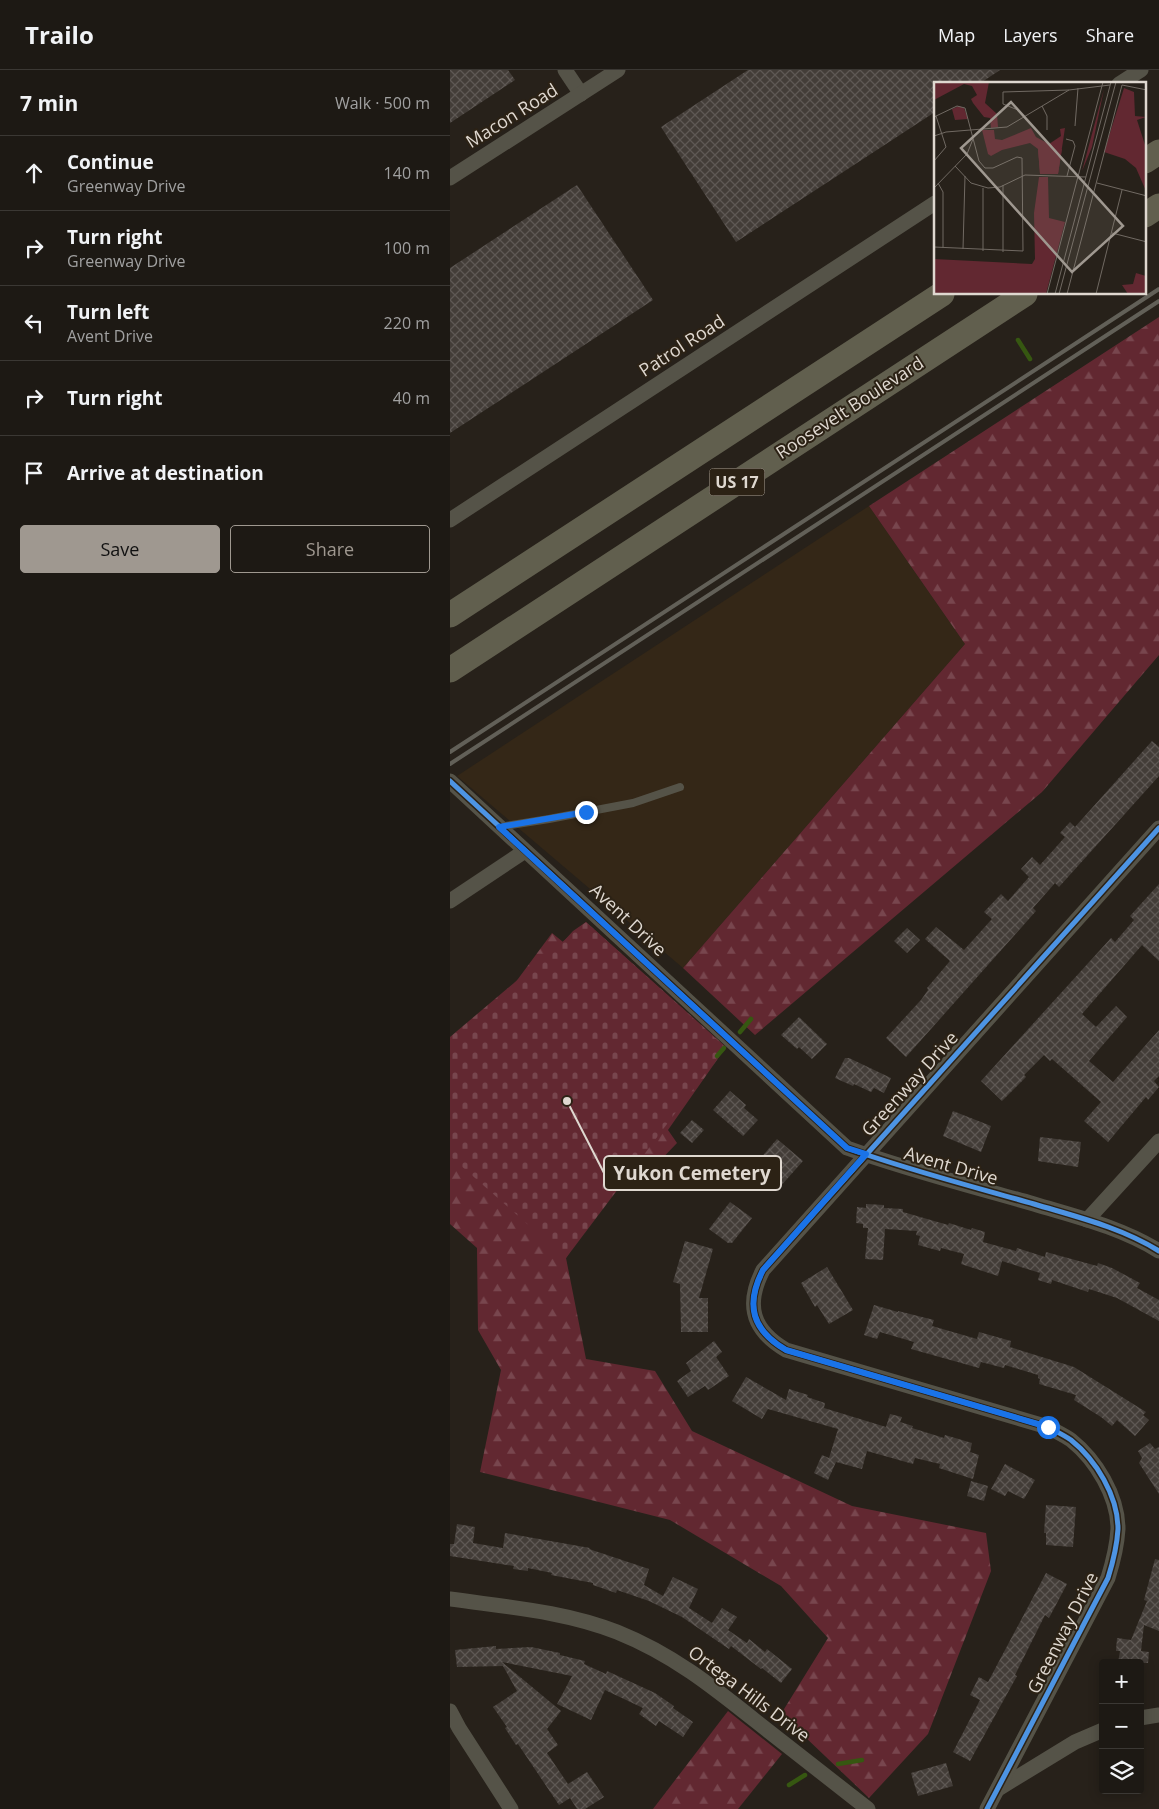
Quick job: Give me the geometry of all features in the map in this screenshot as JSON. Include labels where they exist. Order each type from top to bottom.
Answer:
[{"type":"highway","points":[[1146,160],[1159,152]]},
{"type":"highway","points":[[1146,214],[1159,206]]},
{"type":"highway","name":"US 17","points":[[450,615],[940,295]]},
{"type":"highway","name":"Roosevelt Boulevard","points":[[450,670],[1023,295]]},
{"type":"street","points":[[564,70],[581,94]]},
{"type":"street","name":"Macon Road","points":[[450,178],[618,70]]},
{"type":"street","points":[[1123,82],[1141,70]]},
{"type":"street","name":"Patrol Road","points":[[450,520],[934,204]]},
{"type":"street","name":"Avent Drive","points":[[450,782],[847,1148],[1121,1231],[1159,1250]]},
{"type":"street","name":"Greenway Drive","points":[[986,1809],[1108,1578],[1116,1552],[1118,1528],[1114,1507],[1106,1483],[1090,1460],[1071,1440],[1048,1427],[786,1350],[773,1342],[762,1331],[754,1316],[752,1298],[755,1285],[763,1270],[1159,828]]},
{"type":"street","points":[[450,902],[525,850]]},
{"type":"street","points":[[1087,1220],[1159,1141]]},
{"type":"street","name":"Ortega Hills Drive","points":[[450,1599],[574,1618],[617,1632],[653,1648],[696,1674],[868,1809]]},
{"type":"street","points":[[450,1711],[511,1809]]},
{"type":"street","points":[[1144,1717],[1159,1715]]},
{"type":"street","points":[[997,1789],[1075,1742],[1099,1732]]},
{"type":"lane","points":[[499,827],[633,803],[680,787]]},
{"type":"shaded area","points":[[869,506],[965,644],[683,968],[457,776]]},
{"type":"green space","points":[[1159,317],[1159,655],[1042,792],[755,1035],[683,968],[965,644],[869,506]]},
{"type":"green space","points":[[586,922],[726,1047],[668,1130],[677,1143],[653,1168],[619,1178],[566,1258],[586,1359],[655,1371],[692,1431],[852,1506],[986,1533],[991,1571],[928,1734],[869,1798],[781,1714],[828,1638],[781,1586],[670,1520],[480,1472],[501,1370],[478,1330],[477,1248],[450,1224],[450,1043],[498,1006],[552,933],[563,942],[573,931]]},
{"type":"green space","points":[[586,922],[725,1047],[566,1258],[450,1156],[450,1037]]},
{"type":"green space","points":[[728,1711],[782,1754],[738,1809],[653,1809]]},
{"type":"building","points":[[450,70],[508,70],[515,80],[450,123]]},
{"type":"building","points":[[748,70],[1000,70],[982,82],[934,82],[934,113],[736,242],[661,127]]},
{"type":"building","points":[[577,185],[653,300],[450,433],[450,268]]},
{"type":"building","points":[[1152,741],[1159,747],[1159,776],[1059,887],[1055,883],[1033,908],[1036,911],[906,1057],[886,1038],[921,1000],[928,990],[927,988],[950,961],[925,939],[936,927],[964,950],[992,919],[984,912],[1001,894],[1008,901],[1029,877],[1021,869],[1032,857],[1040,865],[1065,837],[1060,833],[1070,822],[1075,827]]},
{"type":"building","points":[[1159,884],[1159,961],[1142,945],[1082,1014],[1096,1027],[1116,1006],[1127,1017],[1089,1061],[1113,1082],[1159,1030],[1159,1076],[1154,1081],[1159,1087],[1148,1100],[1146,1097],[1108,1142],[1084,1121],[1101,1102],[1052,1059],[1050,1061],[1044,1055],[1024,1075],[1026,1077],[1002,1101],[981,1081],[1111,938],[1115,942],[1134,920],[1130,916]]},
{"type":"building","points":[[907,928],[920,940],[907,953],[894,941]]},
{"type":"building","points":[[799,1017],[827,1044],[812,1059],[799,1047],[797,1049],[781,1035]]},
{"type":"building","points":[[845,1058],[849,1058],[891,1078],[884,1093],[874,1088],[871,1092],[835,1078]]},
{"type":"building","points":[[730,1091],[746,1105],[744,1108],[758,1120],[743,1136],[713,1110]]},
{"type":"building","points":[[953,1111],[991,1126],[981,1152],[943,1136]]},
{"type":"building","points":[[692,1120],[704,1130],[692,1143],[680,1133]]},
{"type":"building","points":[[1040,1137],[1081,1142],[1078,1167],[1038,1161]]},
{"type":"building","points":[[777,1139],[803,1161],[779,1188],[760,1172],[766,1166],[759,1160]]},
{"type":"building","points":[[730,1202],[752,1218],[732,1243],[728,1243],[709,1229]]},
{"type":"building","points":[[866,1204],[884,1205],[884,1208],[903,1209],[903,1212],[948,1225],[949,1223],[985,1232],[983,1242],[1016,1251],[1017,1248],[1045,1257],[1046,1252],[1097,1266],[1098,1263],[1112,1268],[1140,1283],[1137,1288],[1159,1300],[1159,1321],[1117,1298],[1089,1289],[1088,1292],[1052,1280],[1051,1284],[1038,1280],[1040,1273],[1002,1261],[998,1276],[961,1264],[964,1254],[941,1248],[940,1251],[918,1245],[920,1236],[916,1235],[917,1231],[885,1229],[883,1260],[865,1259],[868,1228],[863,1228],[863,1224],[856,1223],[857,1207],[866,1208]]},
{"type":"building","points":[[685,1241],[713,1249],[699,1298],[708,1298],[708,1332],[681,1332],[680,1284],[673,1282]]},
{"type":"building","points":[[827,1267],[853,1310],[829,1324],[817,1305],[815,1307],[801,1283]]},
{"type":"building","points":[[874,1305],[934,1320],[932,1326],[977,1339],[979,1332],[1011,1341],[1010,1347],[1074,1367],[1146,1412],[1143,1415],[1149,1420],[1135,1436],[1117,1420],[1112,1426],[1074,1400],[1076,1395],[1039,1384],[1040,1379],[1038,1375],[1005,1365],[1004,1368],[981,1362],[979,1368],[911,1349],[914,1342],[880,1332],[877,1339],[864,1335]]},
{"type":"building","points":[[714,1341],[722,1352],[716,1357],[729,1376],[708,1390],[705,1386],[688,1397],[677,1381],[691,1371],[686,1363]]},
{"type":"building","points":[[746,1377],[786,1400],[789,1389],[825,1403],[824,1408],[886,1427],[890,1414],[902,1417],[900,1422],[913,1426],[912,1428],[944,1438],[945,1435],[972,1443],[970,1452],[979,1455],[973,1479],[939,1468],[940,1464],[915,1458],[913,1464],[867,1451],[862,1469],[836,1462],[828,1480],[814,1473],[822,1455],[829,1458],[838,1429],[768,1409],[762,1419],[732,1401]]},
{"type":"building","points":[[1150,1443],[1155,1449],[1159,1447],[1159,1494],[1139,1463],[1142,1458],[1138,1451]]},
{"type":"building","points":[[1005,1464],[1035,1480],[1024,1499],[1008,1491],[1005,1496],[991,1489]]},
{"type":"building","points":[[971,1481],[988,1486],[984,1501],[967,1496]]},
{"type":"building","points":[[1046,1505],[1076,1507],[1073,1547],[1046,1545],[1046,1533],[1044,1533]]},
{"type":"building","points":[[457,1524],[475,1527],[473,1543],[503,1548],[505,1533],[590,1548],[649,1569],[644,1585],[663,1596],[673,1577],[698,1589],[689,1608],[712,1623],[722,1608],[737,1617],[728,1630],[747,1643],[749,1639],[765,1652],[767,1649],[792,1669],[781,1683],[731,1646],[729,1649],[682,1617],[649,1601],[617,1590],[616,1593],[593,1585],[593,1583],[551,1575],[552,1573],[528,1568],[528,1571],[513,1569],[514,1566],[450,1556],[450,1544],[454,1544]]},
{"type":"building","points":[[1155,1559],[1159,1560],[1159,1631],[1144,1625],[1141,1651],[1149,1652],[1148,1663],[1144,1663],[1144,1659],[1119,1659],[1120,1651],[1116,1651],[1117,1638],[1131,1640],[1147,1601],[1144,1600]]},
{"type":"building","points":[[1046,1573],[1067,1584],[1049,1618],[1045,1615],[1015,1675],[1017,1676],[970,1761],[953,1752],[980,1700],[970,1695],[979,1677],[988,1682]]},
{"type":"building","points":[[496,1646],[496,1649],[531,1647],[585,1661],[584,1664],[606,1674],[607,1671],[655,1693],[693,1722],[683,1737],[659,1721],[656,1726],[639,1714],[643,1708],[605,1690],[591,1720],[557,1704],[572,1676],[502,1662],[561,1711],[547,1729],[558,1745],[547,1753],[568,1784],[587,1772],[604,1797],[585,1809],[577,1809],[570,1798],[559,1805],[518,1744],[516,1745],[505,1728],[507,1727],[493,1707],[517,1691],[503,1666],[457,1667],[455,1650]]},
{"type":"building","points":[[946,1763],[953,1786],[918,1796],[911,1773]]},
{"type":"waterway","points":[[1018,340],[1030,359]]},
{"type":"waterway","points":[[740,1032],[751,1019]]},
{"type":"waterway","points":[[717,1056],[724,1048]]},
{"type":"waterway","points":[[838,1764],[862,1760]]},
{"type":"waterway","points":[[789,1785],[805,1775]]},
{"type":"railway","points":[[450,752],[1159,289]]},
{"type":"railway","points":[[450,764],[1159,301]]},
{"type":"cycle path","points":[[450,781],[847,1148],[916,1171],[1098,1223],[1129,1235],[1159,1251]]},
{"type":"cycle path","points":[[987,1809],[1108,1578],[1117,1542],[1118,1529],[1117,1517],[1110,1492],[1097,1468],[1080,1448],[1068,1438],[1048,1427],[786,1350],[766,1334],[759,1325],[753,1305],[754,1294],[763,1270],[1159,828]]},
{"type":"place","name":"Yukon Cemetery","points":[[567,1101]]},
{"type":"route","points":[[586,812],[499,827],[847,1148],[866,1154],[763,1270],[755,1285],[752,1298],[754,1316],[762,1331],[773,1342],[786,1350],[1048,1427]]}]
